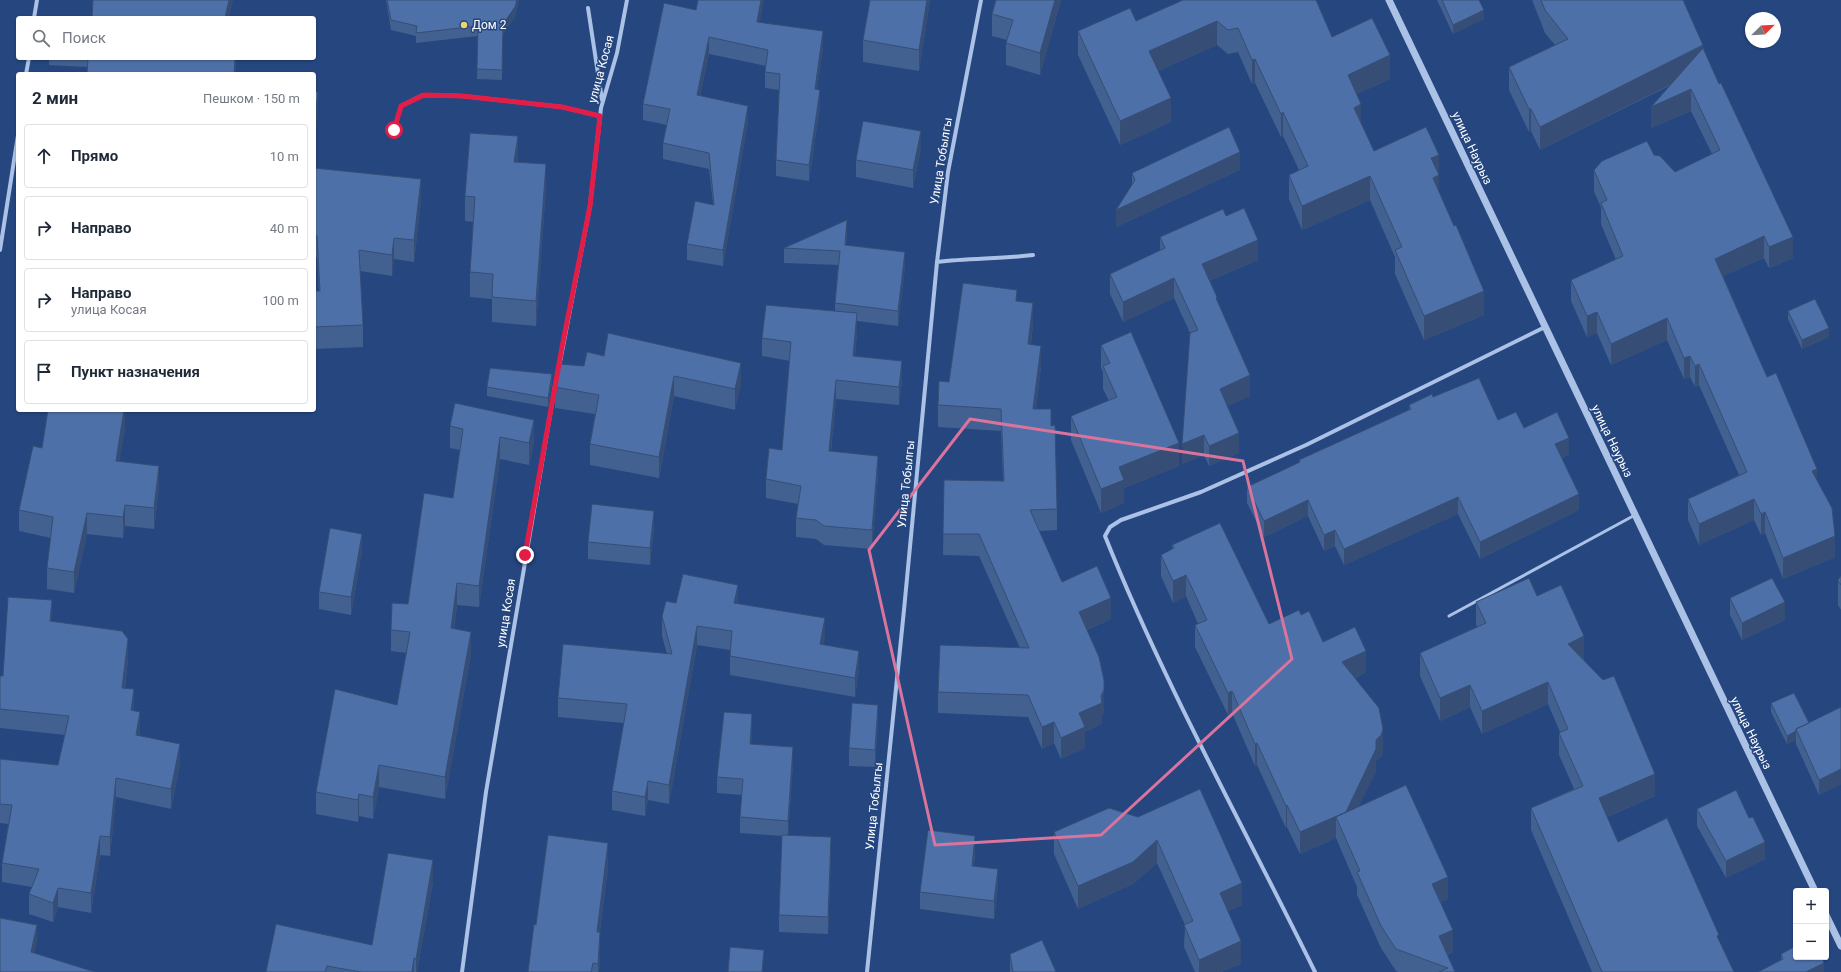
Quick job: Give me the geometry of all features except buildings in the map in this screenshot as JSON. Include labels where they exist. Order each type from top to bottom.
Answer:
[{"type":"street","points":[[34,16],[37,0]]},
{"type":"street","name":"улица Косая","points":[[558,370],[590,206],[602,102],[617,53],[627,0]]},
{"type":"street","name":"Улица Тобылгы","points":[[867,972],[904,610],[937,262],[948,172],[981,0]]},
{"type":"street","name":"улица Наурыз","points":[[1389,0],[1814,888]]},
{"type":"street","points":[[588,8],[602,102]]},
{"type":"street","points":[[26,72],[29,60]]},
{"type":"street","points":[[394,130],[401,106],[424,95],[462,96],[510,100],[562,107],[600,116]]},
{"type":"street","points":[[0,250],[16,148]]},
{"type":"street","points":[[937,262],[967,258],[1011,258],[1033,255]]},
{"type":"street","points":[[1315,972],[1181,705],[1136,609],[1105,536],[1110,527],[1121,520],[1201,492],[1306,445],[1545,327]]},
{"type":"street","name":"улица Косая","points":[[462,972],[486,792],[557,378]]},
{"type":"street","points":[[1829,921],[1841,946]]},
{"type":"lane","points":[[1449,616],[1635,514]]},
{"type":"highlighted area","points":[[970,419],[1243,461],[1292,659],[1101,835],[935,845],[869,550]]},
{"type":"place","name":"Дом 2","points":[[464,25]]},
{"type":"route","points":[[394,130],[401,106],[424,95],[462,96],[510,100],[562,107],[600,116],[590,206],[562,347],[525,555]]}]
